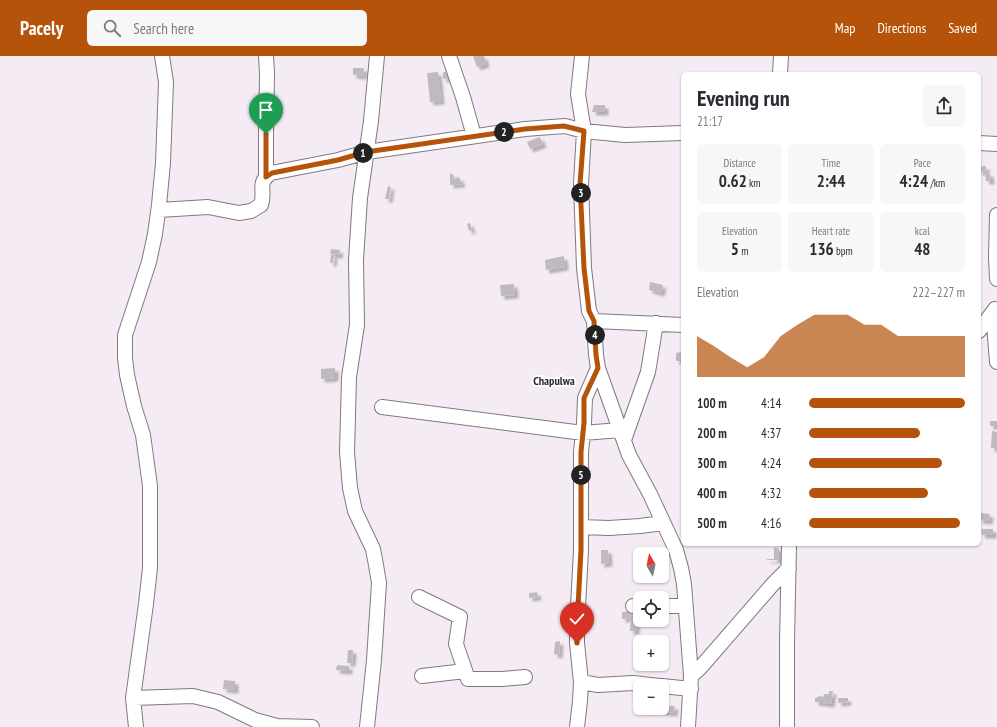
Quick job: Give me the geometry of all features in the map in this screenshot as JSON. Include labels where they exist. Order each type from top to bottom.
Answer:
[{"type":"street","points":[[136,727],[133,698],[150,568],[150,486],[143,435],[134,406],[125,358],[126,335],[148,262],[159,210],[163,163],[166,82],[162,56]]},
{"type":"street","points":[[266,56],[266,177]]},
{"type":"street","points":[[367,727],[374,660],[378,583],[373,549],[355,511],[350,488],[347,452],[349,377],[357,325],[356,260],[360,198],[377,56]]},
{"type":"street","points":[[449,56],[474,136]]},
{"type":"street","points":[[582,56],[578,94],[584,131],[580,184],[584,268],[589,311],[594,321],[598,368],[629,455],[650,494],[676,550],[681,568],[686,606],[691,682],[688,727]]},
{"type":"street","points":[[780,72],[781,56]]},
{"type":"street","points":[[159,210],[208,207],[238,213],[251,211],[261,205],[263,200],[262,183],[266,177],[272,173],[338,160],[366,152],[474,136],[525,129],[564,126],[584,131],[625,135],[681,133]]},
{"type":"street","points":[[981,143],[997,144]]},
{"type":"street","points":[[997,215],[997,279]]},
{"type":"street","points":[[981,328],[995,309]]},
{"type":"street","points":[[995,309],[997,362]]},
{"type":"street","points":[[594,321],[681,325]]},
{"type":"street","points":[[622,435],[648,372],[656,323]]},
{"type":"street","points":[[577,727],[581,682],[577,643],[577,626],[581,527],[581,452],[584,398],[598,368]]},
{"type":"street","points":[[382,407],[583,433],[622,435]]},
{"type":"street","points":[[581,527],[609,528],[663,523]]},
{"type":"street","points":[[669,685],[691,682],[700,668],[773,584],[789,556],[798,546]]},
{"type":"street","points":[[787,727],[789,556]]},
{"type":"street","points":[[419,597],[460,617],[456,644],[468,679],[502,680],[525,677]]},
{"type":"street","points":[[669,606],[686,606]]},
{"type":"street","points":[[422,676],[465,671]]},
{"type":"street","points":[[581,682],[598,685],[633,683]]},
{"type":"street","points":[[133,698],[193,696],[218,702],[245,721],[255,720],[276,726],[312,727]]},
{"type":"building","points":[[473,56],[484,56],[486,64],[477,67]]},
{"type":"building","points":[[353,68],[364,68],[363,76],[353,75]]},
{"type":"building","points":[[451,71],[451,78],[443,79],[443,72]]},
{"type":"building","points":[[438,72],[441,101],[430,102],[427,73]]},
{"type":"building","points":[[594,105],[605,105],[605,112],[592,112]]},
{"type":"building","points":[[540,137],[543,144],[530,149],[527,142]]},
{"type":"building","points":[[986,166],[986,171],[981,172],[981,167]]},
{"type":"building","points":[[990,173],[991,181],[986,181],[985,174]]},
{"type":"building","points":[[450,174],[453,174],[454,179],[459,177],[462,184],[450,185]]},
{"type":"building","points":[[388,186],[391,187],[389,199],[385,199]]},
{"type":"building","points":[[470,223],[472,230],[469,231],[467,224]]},
{"type":"building","points":[[331,249],[340,250],[339,255],[330,254]]},
{"type":"building","points":[[331,255],[334,255],[333,263],[330,263]]},
{"type":"building","points":[[564,256],[565,267],[546,270],[545,260]]},
{"type":"building","points":[[650,282],[663,285],[661,293],[649,290]]},
{"type":"building","points":[[514,284],[515,295],[501,296],[500,285]]},
{"type":"building","points":[[681,352],[681,361],[676,361],[676,353]]},
{"type":"building","points":[[335,368],[335,378],[321,379],[321,369]]},
{"type":"building","points":[[990,421],[997,421],[997,426],[990,426]]},
{"type":"building","points":[[992,431],[997,432],[997,448],[991,448]]},
{"type":"building","points":[[981,513],[990,514],[989,521],[981,520]]},
{"type":"building","points":[[981,529],[993,529],[993,535],[982,535]]},
{"type":"building","points":[[774,547],[779,549],[779,560],[767,560],[774,559]]},
{"type":"building","points":[[601,550],[608,550],[609,563],[601,564]]},
{"type":"building","points":[[537,592],[538,597],[529,598],[529,593]]},
{"type":"building","points":[[630,611],[630,618],[622,619],[622,612]]},
{"type":"building","points":[[631,614],[633,614],[633,627],[636,627],[636,631],[630,631]]},
{"type":"building","points":[[560,641],[559,655],[554,654],[555,642]]},
{"type":"building","points":[[348,650],[353,650],[352,663],[347,663]]},
{"type":"building","points":[[337,665],[349,666],[349,671],[336,670]]},
{"type":"building","points":[[224,680],[235,681],[235,690],[223,689]]},
{"type":"building","points":[[829,691],[833,691],[831,704],[815,702],[815,698],[820,696],[823,697],[824,694],[829,694]]},
{"type":"building","points":[[838,698],[848,698],[848,702],[838,703]]},
{"type":"building","points":[[669,706],[675,706],[674,713],[669,713]]},
{"type":"district","name":"Chapulwa","points":[[554,380]]},
{"type":"route","points":[[266,134],[266,177],[272,173],[338,160],[366,152],[474,136],[525,129],[564,126],[584,131],[580,184],[584,268],[589,311],[594,321],[598,368],[584,398],[584,423],[581,452],[582,516],[577,643]]}]
